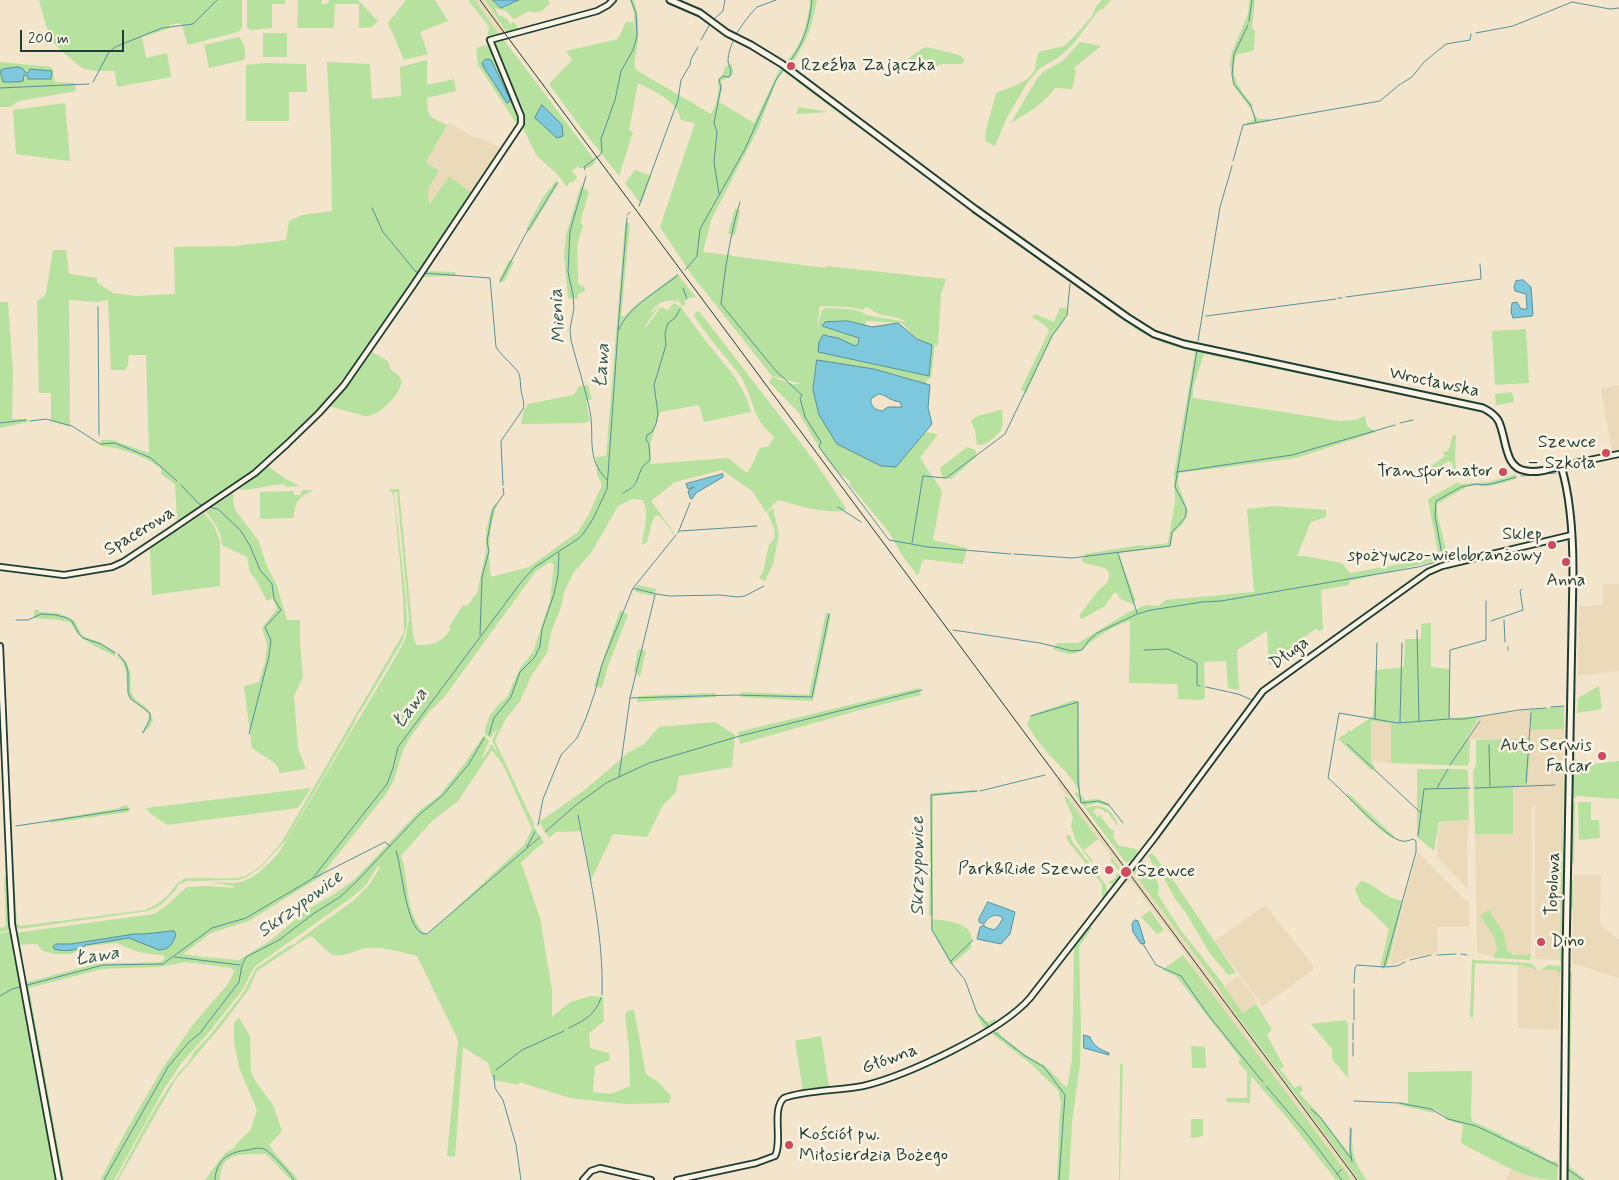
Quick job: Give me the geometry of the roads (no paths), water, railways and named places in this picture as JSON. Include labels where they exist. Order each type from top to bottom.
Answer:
[{"type":"main road","name":"Wrocławska","points":[[670,0],[702,14],[727,33],[751,45],[786,67],[981,213],[1139,325],[1168,339],[1483,408],[1497,418],[1511,461],[1517,468],[1534,472],[1561,466]]},
{"type":"main road","points":[[1561,466],[1572,536]]},
{"type":"main road","name":"Topolowa","points":[[1564,1180],[1566,956],[1574,568],[1572,536]]},
{"type":"street","name":"Spacerowa","points":[[0,567],[64,575],[112,567],[203,509],[254,472],[287,444],[344,385],[521,124],[521,116],[490,40],[598,11],[613,0]]},
{"type":"street","points":[[1561,466],[1619,454]]},
{"type":"street","name":"Długa","points":[[1104,903],[1252,704],[1269,686],[1428,572],[1442,566],[1572,536]]},
{"type":"street","points":[[0,646],[12,924],[59,1180]]},
{"type":"street","name":"Główna","points":[[677,1180],[756,1163],[775,1156],[778,1147],[778,1108],[784,1098],[855,1087],[882,1080],[951,1050],[1011,1016],[1030,998],[1104,903]]},
{"type":"street","points":[[583,1180],[591,1171],[603,1168],[651,1180]]},
{"type":"water","points":[[493,0],[519,0],[501,8]]},
{"type":"water","points":[[486,59],[491,60],[510,99],[509,102],[507,103],[483,66],[482,63]]},
{"type":"water","points":[[19,67],[26,73],[30,69],[52,71],[51,79],[28,79],[28,76],[24,75],[23,81],[3,82],[0,71]]},
{"type":"water","points":[[542,105],[562,125],[563,136],[557,138],[535,118]]},
{"type":"water","points":[[1523,280],[1531,287],[1533,314],[1532,316],[1513,318],[1511,312],[1512,303],[1517,302],[1521,309],[1527,309],[1526,294],[1515,291],[1514,287],[1516,281]]},
{"type":"water","points":[[848,321],[872,327],[898,323],[917,339],[932,345],[929,376],[818,352],[819,342],[823,335],[838,338],[855,346],[858,344],[859,338],[822,326],[825,322]]},
{"type":"water","points":[[817,360],[874,369],[930,385],[928,408],[932,424],[896,467],[881,466],[837,444],[819,415],[813,390]],"holes":[[[879,394],[900,402],[902,407],[888,407],[882,411],[875,409],[871,404],[871,399]]]},
{"type":"water","points":[[723,474],[723,477],[696,493],[692,499],[690,498],[688,491],[694,487],[688,489],[686,484]]},
{"type":"water","points":[[988,902],[1015,912],[1010,934],[1001,944],[977,939],[980,927],[984,925],[994,930],[1003,918],[995,915],[990,917],[984,924],[979,922]]},
{"type":"water","points":[[1135,920],[1138,921],[1145,943],[1141,944],[1133,932],[1132,924]]},
{"type":"water","points":[[174,931],[176,934],[172,943],[168,948],[162,950],[129,938],[86,945],[70,950],[54,949],[53,946],[56,944],[71,944],[134,934]]},
{"type":"water","points":[[1084,1035],[1090,1037],[1095,1045],[1109,1053],[1109,1055],[1084,1048]]},
{"type":"waterway","points":[[93,82],[109,52],[115,47],[162,28],[193,24],[217,0]]},
{"type":"waterway","name":"Mienia","points":[[585,170],[584,167],[602,152],[601,139],[615,100],[621,71],[633,50],[637,36],[636,13],[631,0]]},
{"type":"waterway","points":[[714,19],[723,11],[725,0]]},
{"type":"waterway","name":"Ława","points":[[736,34],[757,7],[776,0]]},
{"type":"waterway","name":"Ława","points":[[788,64],[805,34],[812,0]]},
{"type":"waterway","points":[[1249,21],[1252,0]]},
{"type":"waterway","points":[[1476,33],[1513,26],[1572,2],[1610,9],[1619,8]]},
{"type":"waterway","points":[[701,40],[710,24]]},
{"type":"waterway","points":[[1248,25],[1234,54],[1232,75],[1234,84],[1251,106],[1256,122]]},
{"type":"waterway","points":[[1233,161],[1243,125],[1380,101],[1412,77],[1424,62],[1446,44],[1470,40],[1471,34]]},
{"type":"waterway","name":"Ława","points":[[719,194],[714,162],[717,132],[714,123],[721,87],[719,80],[723,76],[729,77],[730,75],[728,58],[734,39]]},
{"type":"waterway","points":[[639,206],[678,100],[681,80],[698,47]]},
{"type":"waterway","name":"Ława","points":[[685,270],[697,256],[700,229],[745,149],[777,78],[784,69]]},
{"type":"waterway","points":[[0,88],[89,84]]},
{"type":"waterway","points":[[1198,341],[1220,207],[1232,166]]},
{"type":"waterway","name":"Mienia","points":[[586,176],[570,231],[568,272],[574,308],[570,329],[571,340],[590,411],[593,455],[600,472],[607,480]]},
{"type":"waterway","points":[[500,282],[525,235],[557,183]]},
{"type":"waterway","points":[[740,202],[728,252],[721,304],[776,371],[802,395],[800,398],[805,417],[821,442],[819,447],[889,540],[928,547],[1011,554]]},
{"type":"waterway","points":[[372,208],[383,232],[416,272],[420,272]]},
{"type":"waterway","points":[[627,215],[630,212]]},
{"type":"waterway","points":[[618,330],[627,218]]},
{"type":"waterway","points":[[1346,297],[1481,279],[1480,264]]},
{"type":"waterway","points":[[423,273],[490,278],[496,347],[519,374],[524,404],[523,409],[501,441],[503,485]]},
{"type":"waterway","name":"Ława","points":[[0,996],[12,989],[103,965],[163,964],[212,928],[246,918],[312,879],[387,784],[398,747],[522,581],[535,567],[578,539],[593,519],[607,489],[618,331],[636,307],[678,275]]},
{"type":"waterway","points":[[912,543],[923,476],[946,478],[1005,434],[1052,336],[1067,315],[1070,284]]},
{"type":"waterway","name":"Ława","points":[[683,288],[687,299]]},
{"type":"waterway","points":[[1206,316],[1336,299]]},
{"type":"waterway","points":[[98,307],[99,435]]},
{"type":"waterway","name":"Ława","points":[[623,493],[634,485],[642,468],[650,459],[649,444],[646,440],[647,435],[652,432],[656,424],[658,414],[654,385],[666,345],[665,333],[668,323],[675,318],[680,309]]},
{"type":"waterway","points":[[1014,554],[1072,558],[1170,546],[1172,532],[1185,518],[1186,514],[1186,508],[1175,487],[1197,350]]},
{"type":"waterway","points":[[30,421],[46,419],[72,426],[100,444],[115,443],[151,458],[177,481]]},
{"type":"waterway","points":[[0,423],[26,420]]},
{"type":"waterway","points":[[1400,423],[1413,420]]},
{"type":"waterway","points":[[1177,472],[1292,455],[1395,425]]},
{"type":"waterway","points":[[1521,476],[1556,473]]},
{"type":"waterway","points":[[953,630],[1040,643],[1072,651],[1082,650],[1097,633],[1137,614],[1151,610],[1221,601],[1418,567],[1443,560],[1435,516],[1436,501],[1461,487],[1477,484],[1484,485],[1516,477]]},
{"type":"waterway","points":[[181,485],[199,504],[204,506]]},
{"type":"waterway","points":[[480,635],[482,577],[489,551],[487,541],[493,509],[504,494],[503,488]]},
{"type":"waterway","points":[[678,533],[690,503]]},
{"type":"waterway","points":[[208,507],[218,509],[241,531],[250,546],[260,570],[272,584],[274,599],[281,610],[265,627],[271,640],[269,656],[249,734]]},
{"type":"waterway","points":[[838,507],[861,522]]},
{"type":"waterway","points":[[680,531],[757,526]]},
{"type":"waterway","points":[[634,587],[676,535]]},
{"type":"waterway","name":"Skrzypowice","points":[[489,735],[494,718],[511,697],[520,672],[535,657],[540,646],[542,629],[554,594],[558,575],[559,553]]},
{"type":"waterway","points":[[1118,553],[1137,613]]},
{"type":"waterway","points":[[538,825],[543,799],[561,755],[577,738],[586,718],[602,664],[633,588],[670,596],[720,595],[737,597],[745,596],[764,586]]},
{"type":"waterway","points":[[1491,621],[1523,610],[1520,591],[1522,589]]},
{"type":"waterway","points":[[619,777],[630,698],[655,595]]},
{"type":"waterway","points":[[1354,983],[1357,965],[1384,967],[1416,852],[1416,841],[1413,839],[1402,841],[1386,832],[1328,778],[1339,713],[1398,723],[1449,719],[1450,650],[1486,640],[1486,601]]},
{"type":"waterway","points":[[16,620],[28,620],[41,614],[67,618],[72,621],[83,638],[101,644],[115,653]]},
{"type":"waterway","points":[[630,698],[735,695],[812,697],[829,614]]},
{"type":"waterway","points":[[1504,620],[1505,642]]},
{"type":"waterway","points":[[1417,630],[1419,721]]},
{"type":"waterway","points":[[1375,719],[1377,643]]},
{"type":"waterway","points":[[1400,722],[1402,643]]},
{"type":"waterway","points":[[1144,650],[1168,649],[1197,663],[1197,685],[1200,686]]},
{"type":"waterway","points":[[118,654],[125,662],[128,671],[128,693],[131,699],[150,713],[150,719],[143,733]]},
{"type":"waterway","points":[[1206,687],[1238,694],[1252,700]]},
{"type":"waterway","points":[[545,832],[576,805],[606,783],[649,763],[740,736],[922,690]]},
{"type":"waterway","points":[[1031,716],[1078,702],[1078,781],[1081,803],[1099,801],[1109,805],[1123,823]]},
{"type":"waterway","points":[[1551,707],[1564,706]]},
{"type":"waterway","points":[[1450,719],[1464,719],[1519,710],[1546,708]]},
{"type":"waterway","points":[[1526,783],[1531,713]]},
{"type":"waterway","points":[[1450,765],[1480,721]]},
{"type":"waterway","name":"Skrzypowice","points":[[104,1180],[168,1067],[188,1043],[200,1033],[239,982],[242,965],[246,957],[279,940],[313,914],[340,897],[420,814],[443,795],[469,764],[484,738]]},
{"type":"waterway","points":[[1347,744],[1421,813]]},
{"type":"waterway","points":[[1489,745],[1490,786]]},
{"type":"waterway","points":[[1437,788],[1448,769]]},
{"type":"waterway","name":"Skrzypowice","points":[[980,791],[1045,775]]},
{"type":"waterway","points":[[1475,788],[1555,785]]},
{"type":"waterway","points":[[1418,836],[1424,789],[1470,788]]},
{"type":"waterway","name":"Skrzypowice","points":[[977,791],[931,795],[932,930],[952,964],[965,980],[977,1013],[989,1027]]},
{"type":"waterway","points":[[16,826],[129,809]]},
{"type":"waterway","points":[[578,815],[598,927],[601,950],[602,995]]},
{"type":"waterway","points":[[527,847],[535,832]]},
{"type":"waterway","points":[[396,851],[406,899],[414,924],[420,932],[427,934],[540,837]]},
{"type":"waterway","points":[[314,878],[385,842],[390,846]]},
{"type":"waterway","points":[[951,961],[973,940]]},
{"type":"waterway","points":[[1143,944],[1156,965],[1181,976],[1209,1016],[1263,1082]]},
{"type":"waterway","points":[[1437,955],[1456,954]]},
{"type":"waterway","points":[[1461,954],[1467,955]]},
{"type":"waterway","points":[[1410,960],[1431,955]]},
{"type":"waterway","points":[[175,957],[240,965]]},
{"type":"waterway","points":[[1385,967],[1397,966],[1405,962]]},
{"type":"waterway","points":[[1354,989],[1354,1020]]},
{"type":"waterway","points":[[569,1028],[589,1016],[596,1009],[601,998]]},
{"type":"waterway","points":[[1353,1023],[1353,1040]]},
{"type":"waterway","points":[[496,1070],[522,1050],[564,1031]]},
{"type":"waterway","name":"Skrzypowice","points":[[993,1031],[1025,1056],[1044,1067],[1065,1095],[1059,1180]]},
{"type":"waterway","points":[[1353,1043],[1353,1056]]},
{"type":"waterway","points":[[494,1075],[495,1088],[503,1100],[516,1145],[521,1180]]},
{"type":"waterway","points":[[1266,1086],[1307,1134],[1342,1180]]},
{"type":"waterway","points":[[1354,1101],[1399,1103],[1431,1109],[1448,1119],[1476,1126],[1558,1166]]},
{"type":"waterway","points":[[1311,1109],[1320,1117],[1352,1160]]},
{"type":"waterway","points":[[1351,1129],[1350,1148],[1352,1162]]},
{"type":"waterway","points":[[215,1180],[218,1167],[229,1155],[260,1148],[276,1158],[294,1180]]},
{"type":"waterway","points":[[1337,1174],[1342,1169]]},
{"type":"waterway","points":[[1567,1169],[1583,1180]]},
{"type":"railway","points":[[480,0],[1357,1180]]},
{"type":"place","name":"Rzeźba Zajączka","points":[[791,66]]},
{"type":"place","name":"Szewce – Szkoła","points":[[1606,453]]},
{"type":"place","name":"Transformator","points":[[1503,472]]},
{"type":"place","name":"Sklep spożywczo-wielobranżowy","points":[[1552,545]]},
{"type":"place","name":"Anna","points":[[1566,562]]},
{"type":"place","name":"Auto Serwis Falcar","points":[[1602,756]]},
{"type":"place","name":"Park&Ride Szewce","points":[[1109,870]]},
{"type":"place","name":"Szewce","points":[[1126,872]]},
{"type":"place","name":"Dino","points":[[1541,942]]},
{"type":"place","name":"Kościół pw. Miłosierdzia Bożego","points":[[789,1145]]}]
